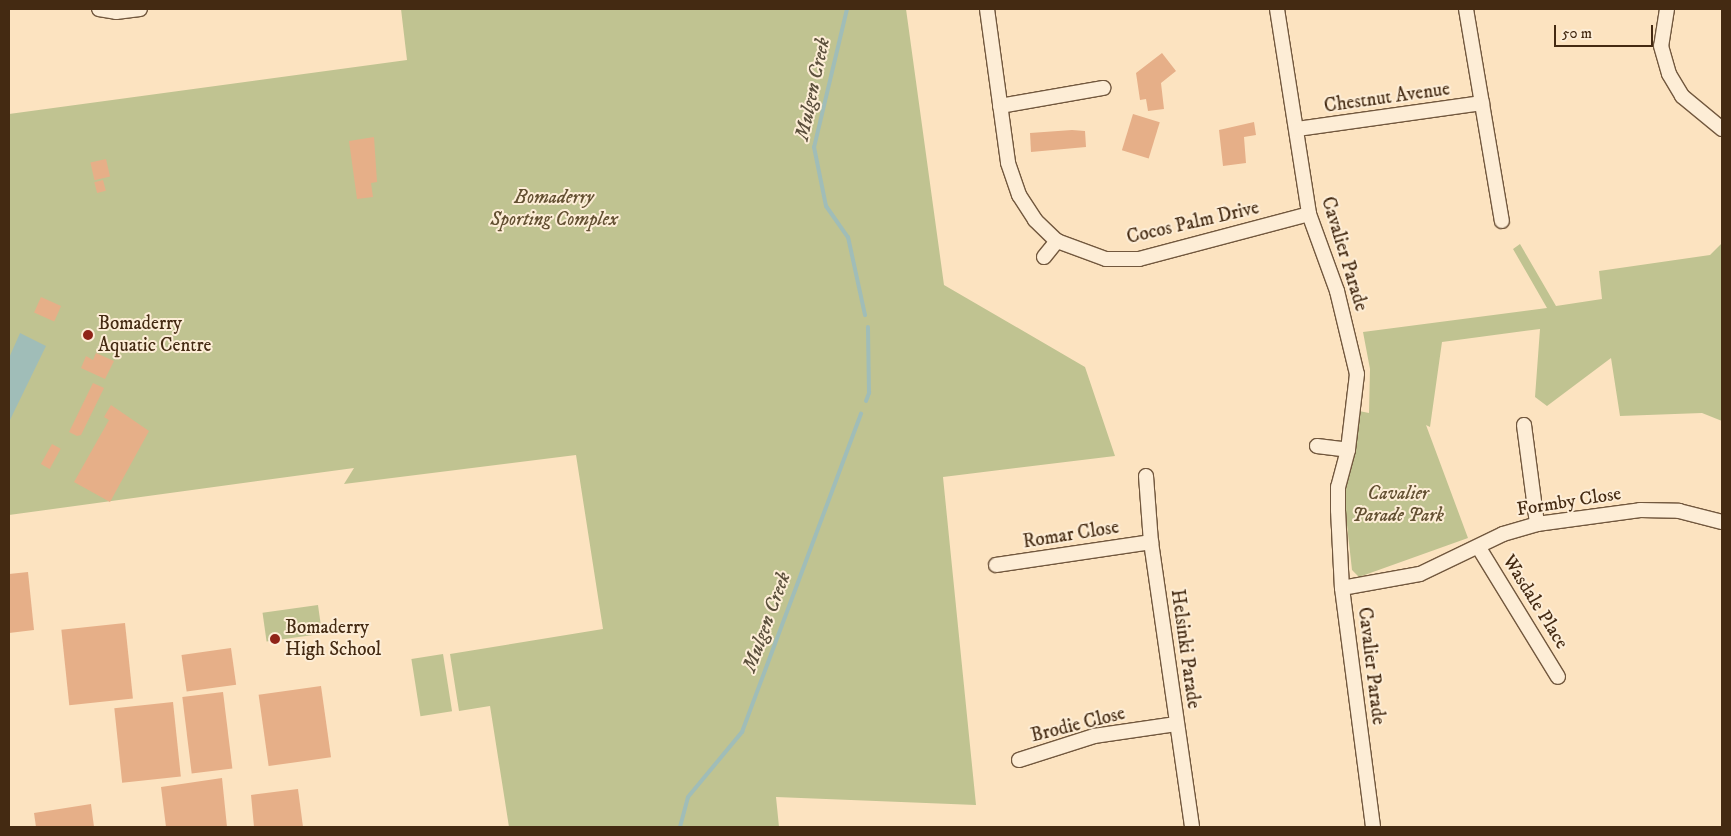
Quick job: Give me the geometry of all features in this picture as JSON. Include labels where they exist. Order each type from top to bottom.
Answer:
[{"type":"street","points":[[99,9],[116,12],[140,9]]},
{"type":"street","name":"Cocos Palm Drive","points":[[987,9],[1008,163],[1019,195],[1036,220],[1057,241],[1106,259],[1139,259],[1309,214]]},
{"type":"street","name":"Cavalier Parade","points":[[1277,9],[1309,214],[1337,291],[1357,374],[1348,450],[1338,487],[1342,588],[1373,827]]},
{"type":"street","points":[[1466,9],[1502,221]]},
{"type":"street","points":[[1667,9],[1661,46],[1668,74],[1682,96],[1722,129]]},
{"type":"street","points":[[1000,106],[1103,88]]},
{"type":"street","name":"Chestnut Avenue","points":[[1297,129],[1482,104]]},
{"type":"street","points":[[1044,258],[1057,241]]},
{"type":"street","points":[[1524,425],[1537,524]]},
{"type":"street","points":[[1317,446],[1348,450]]},
{"type":"street","name":"Helsinki Parade","points":[[1146,476],[1151,542],[1192,827]]},
{"type":"street","name":"Formby Close","points":[[1342,588],[1420,574],[1479,548],[1503,534],[1537,524],[1640,510],[1679,512],[1722,522]]},
{"type":"street","name":"Romar Close","points":[[996,566],[1151,542]]},
{"type":"street","name":"Wasdale Place","points":[[1479,548],[1558,677]]},
{"type":"street","name":"Brodie Close","points":[[1019,760],[1094,736],[1176,724]]},
{"type":"green space","name":"Bomaderry Sporting Complex","points":[[401,9],[906,9],[944,285],[1085,367],[1115,456],[943,477],[976,805],[776,797],[779,827],[509,827],[490,706],[459,711],[450,654],[603,629],[576,455],[344,484],[354,468],[9,515],[9,114],[407,60]]},
{"type":"green space","name":"Cavalier Parade Park","points":[[1722,243],[1722,421],[1702,413],[1620,416],[1611,358],[1547,406],[1535,397],[1540,329],[1442,342],[1430,427],[1426,425],[1468,538],[1359,577],[1352,570],[1343,489],[1359,411],[1369,413],[1370,369],[1363,332],[1547,308],[1513,249],[1520,244],[1556,306],[1602,299],[1599,271],[1710,255]]},
{"type":"green space","points":[[318,605],[322,634],[267,642],[263,613]]},
{"type":"green space","points":[[443,654],[452,711],[420,716],[411,659]]},
{"type":"water","points":[[20,333],[46,346],[9,422],[9,358]]},
{"type":"building","points":[[1162,53],[1176,71],[1161,83],[1164,109],[1148,111],[1146,99],[1140,100],[1136,73]]},
{"type":"building","points":[[1133,114],[1160,122],[1149,159],[1122,150]]},
{"type":"building","points":[[1254,122],[1256,135],[1244,137],[1246,163],[1223,166],[1219,130]]},
{"type":"building","points":[[1085,131],[1086,147],[1031,152],[1030,133]]},
{"type":"building","points":[[374,137],[377,182],[371,183],[373,197],[357,199],[349,141]]},
{"type":"building","points":[[106,159],[110,177],[94,180],[90,163]]},
{"type":"building","points":[[103,180],[106,191],[97,193],[94,182]]},
{"type":"building","points":[[41,297],[61,306],[54,321],[34,313]]},
{"type":"building","points":[[96,353],[114,361],[105,379],[81,368],[86,356],[93,360]]},
{"type":"building","points":[[93,383],[104,388],[81,435],[77,436],[69,432]]},
{"type":"building","points":[[111,405],[149,431],[110,502],[74,482],[109,420],[104,417]]},
{"type":"building","points":[[52,444],[61,449],[50,469],[41,464]]},
{"type":"building","points":[[28,572],[34,630],[9,633],[9,574]]},
{"type":"building","points":[[125,623],[133,699],[69,705],[61,630]]},
{"type":"building","points":[[231,648],[236,685],[187,692],[181,655]]},
{"type":"building","points":[[321,686],[331,757],[269,766],[259,695]]},
{"type":"building","points":[[223,692],[232,768],[192,773],[182,697]]},
{"type":"building","points":[[173,702],[181,777],[122,783],[114,708]]},
{"type":"building","points":[[222,778],[227,827],[166,827],[161,787]]},
{"type":"building","points":[[298,789],[303,827],[254,827],[251,795]]},
{"type":"building","points":[[91,804],[94,827],[36,827],[34,813]]},
{"type":"waterway","name":"Mulgen Creek","points":[[847,9],[814,147],[826,206],[848,237],[865,315]]},
{"type":"waterway","name":"Mulgen Creek","points":[[866,401],[869,393],[868,327]]},
{"type":"waterway","name":"Mulgen Creek","points":[[680,827],[688,797],[742,732],[861,414]]},
{"type":"place","name":"Bomaderry Aquatic Centre","points":[[88,335]]},
{"type":"place","name":"Bomaderry High School","points":[[275,639]]}]
